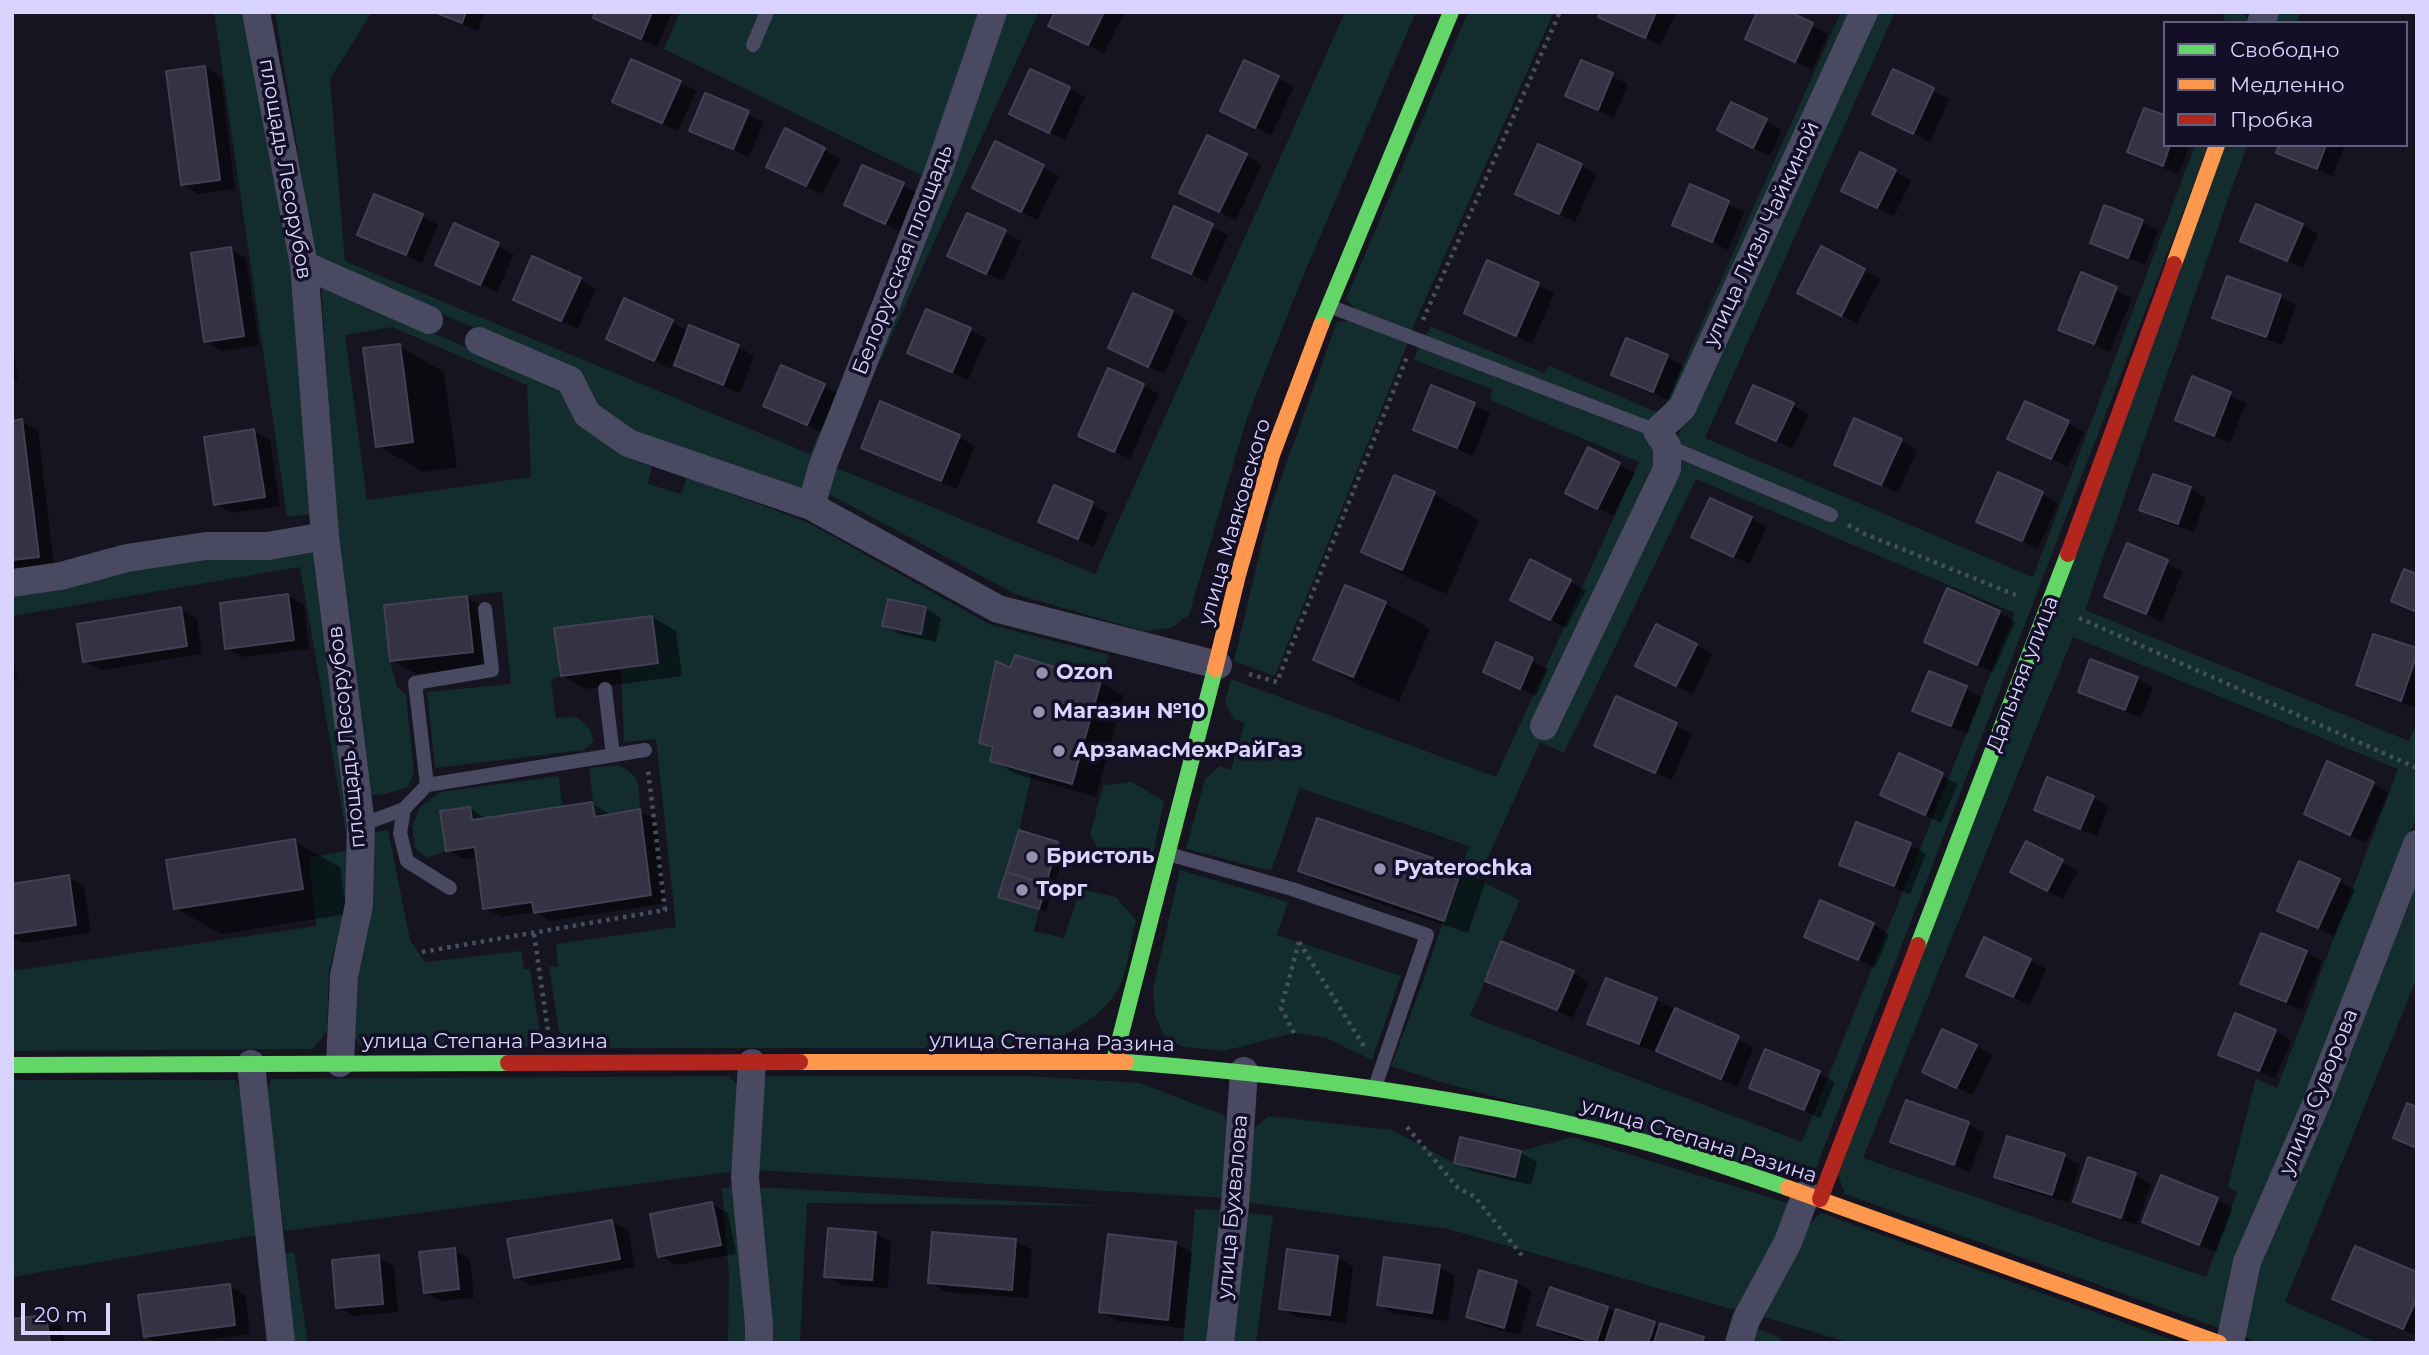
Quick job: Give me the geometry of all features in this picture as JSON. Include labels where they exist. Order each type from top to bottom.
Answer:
[{"type":"main road","name":"улица Маяковского","points":[[1114,1061],[1218,666],[1238,575],[1272,455],[1328,305],[1451,12]]},
{"type":"main road","name":"Дальняя улица","points":[[1813,1196],[2050,605],[2216,147]]},
{"type":"main road","name":"улица Степана Разина","points":[[12,1065],[1114,1061],[1244,1071],[1374,1088],[1580,1126],[1636,1140],[1813,1196],[2219,1343]]},
{"type":"street","name":"площадь Лесорубов","points":[[256,12],[304,265],[325,536],[361,825],[359,905],[344,976],[340,1063]]},
{"type":"street","name":"Белорусская площадь","points":[[811,506],[823,465],[939,170],[993,12]]},
{"type":"street","name":"улица Лизы Чайкиной","points":[[1662,438],[1682,408],[1864,12]]},
{"type":"street","points":[[304,265],[429,320]]},
{"type":"street","points":[[480,341],[570,380],[587,414],[628,443],[811,506],[998,608],[1218,666]]},
{"type":"street","points":[[1544,726],[1667,469],[1662,438]]},
{"type":"street","points":[[12,583],[61,576],[127,558],[193,548],[268,546],[325,536]]},
{"type":"street","name":"улица Суворова","points":[[2230,1343],[2247,1262],[2316,1104],[2417,845]]},
{"type":"street","points":[[251,1063],[281,1343]]},
{"type":"street","points":[[752,1063],[745,1178],[760,1325],[759,1343]]},
{"type":"street","name":"улица Бухвалова","points":[[1220,1343],[1235,1205],[1244,1071]]},
{"type":"street","points":[[1739,1343],[1746,1320],[1813,1196]]},
{"type":"lane","points":[[753,45],[767,12]]},
{"type":"lane","points":[[1328,305],[1662,438],[1831,515]]},
{"type":"lane","points":[[427,785],[415,683],[492,670],[485,609]]},
{"type":"lane","points":[[605,689],[613,755]]},
{"type":"lane","points":[[361,825],[404,809],[427,785],[645,750]]},
{"type":"lane","points":[[404,809],[400,832],[407,861],[450,888]]},
{"type":"lane","points":[[1170,854],[1292,889],[1427,935],[1374,1088]]},
{"type":"path","points":[[1218,666],[1277,682],[1415,339],[1560,12]]},
{"type":"path","points":[[1831,515],[1865,534],[2017,596],[2050,605],[2417,768]]},
{"type":"path","points":[[422,952],[665,910],[645,750]]},
{"type":"path","points":[[534,934],[553,1063]]},
{"type":"path","points":[[1294,1032],[1281,1008],[1299,942]]},
{"type":"green space","points":[[214,12],[243,12],[291,266],[312,514],[287,517]]},
{"type":"green space","points":[[275,12],[372,12],[330,79],[345,261],[810,454],[869,317],[806,491],[629,433],[595,407],[572,367],[316,263]]},
{"type":"green space","points":[[680,12],[982,12],[927,178],[664,49]]},
{"type":"green space","points":[[1006,12],[1039,12],[832,466],[946,183]]},
{"type":"green space","points":[[1345,12],[1416,12],[1301,281],[1247,418],[1189,615],[1171,628],[1143,631],[1015,594],[827,493],[832,466],[1095,574]]},
{"type":"green space","points":[[1468,12],[1554,12],[1411,331],[1358,311],[1346,299]]},
{"type":"green space","points":[[1841,12],[1856,12],[1676,404],[1655,423],[1425,336],[1431,327],[1544,373],[1549,366],[1661,414]]},
{"type":"green space","points":[[1873,12],[1895,12],[1705,438],[2033,577],[2194,147],[2208,147],[1810,1184],[1391,1066],[1469,846],[1300,788],[1271,871],[1186,849],[1205,779],[1220,766],[1231,770],[1245,723],[1234,719],[1225,703],[1231,679],[1496,777],[1639,462],[1490,400],[1492,389],[1414,360],[1419,347],[1649,436],[1675,442]],"holes":[[[1696,479],[2015,613],[1802,1142],[1470,1016],[1520,900],[1478,880],[1540,742],[1564,753]]]},
{"type":"green space","points":[[2222,12],[2243,12],[2248,21],[2225,21]]},
{"type":"green space","points":[[2273,12],[2301,12],[2297,21],[2270,21]]},
{"type":"green space","points":[[2224,147],[2246,147],[2085,610],[2409,741],[2417,723],[2417,815],[2219,1328],[1845,1194],[1838,1175]],"holes":[[[2073,637],[2398,769],[2277,1088],[2256,1079],[2228,1186],[2237,1192],[2206,1277],[1863,1158]]]},
{"type":"green space","points":[[321,286],[561,387],[582,427],[620,455],[652,467],[648,484],[681,494],[687,477],[809,523],[991,625],[1109,655],[1101,681],[1016,655],[1010,668],[996,661],[979,743],[993,747],[990,761],[1032,773],[1019,830],[998,897],[1039,909],[1034,931],[1064,938],[1080,889],[1116,897],[1136,920],[1125,970],[1114,996],[1085,1023],[1038,1048],[577,1048],[559,1031],[549,967],[558,966],[556,944],[676,927],[656,739],[624,742],[621,668],[658,663],[652,616],[554,629],[561,676],[551,680],[556,718],[577,717],[589,728],[594,741],[584,750],[435,768],[427,692],[511,684],[502,592],[385,605],[390,661],[397,687],[406,695],[414,772],[408,787],[386,794],[368,795],[337,534]],"holes":[[[392,327],[527,385],[531,477],[367,500],[345,335]]]},
{"type":"green space","points":[[1354,320],[1408,342],[1275,676],[1234,661],[1270,509],[1337,322]]},
{"type":"green space","points":[[313,553],[353,851],[348,900],[329,970],[327,1031],[313,1049],[12,1051],[12,971],[316,926],[309,858],[349,850],[300,567],[12,616],[12,595],[131,568],[207,558]]},
{"type":"green space","points":[[617,765],[635,777],[639,787],[640,809],[595,817],[589,768]]},
{"type":"green space","points":[[559,776],[562,807],[472,820],[470,807],[441,811],[446,851],[427,858],[415,848],[412,826],[420,807],[440,792]]},
{"type":"green space","points":[[1132,782],[1164,801],[1153,854],[1123,864],[1102,856],[1090,835],[1103,785]]},
{"type":"green space","points":[[388,830],[410,940],[425,962],[521,951],[524,969],[530,969],[540,1032],[527,1047],[361,1047],[354,1035],[371,833]]},
{"type":"green space","points":[[2417,867],[2417,978],[2285,1302],[2378,1343],[2258,1343],[2240,1335],[2256,1262]]},
{"type":"green space","points":[[1180,870],[1288,902],[1277,935],[1401,976],[1372,1060],[1326,1038],[1294,1033],[1224,1051],[1182,1047],[1164,1035],[1155,1015],[1153,989]]},
{"type":"green space","points":[[729,1076],[740,1088],[736,1171],[284,1231],[267,1093],[271,1079]]},
{"type":"green space","points":[[767,1076],[1026,1076],[1140,1083],[1224,1115],[1230,1131],[1226,1198],[755,1170],[758,1089]]},
{"type":"green space","points":[[12,1080],[235,1080],[243,1093],[258,1235],[12,1277]]},
{"type":"green space","points":[[1269,1116],[1392,1130],[1454,1163],[1515,1177],[1521,1151],[1573,1137],[1788,1203],[1787,1225],[1742,1312],[1448,1229],[1244,1202],[1249,1146],[1254,1128]]},
{"type":"green space","points":[[735,1186],[752,1343],[728,1343],[729,1276],[722,1189]]},
{"type":"green space","points":[[756,1187],[1106,1206],[807,1203],[800,1343],[768,1343]]},
{"type":"green space","points":[[1195,1209],[1224,1210],[1209,1343],[1183,1343]]},
{"type":"green space","points":[[1243,1212],[1273,1216],[1256,1343],[1229,1343]]},
{"type":"green space","points":[[1821,1213],[2180,1343],[1851,1343],[1760,1316],[1807,1227]]},
{"type":"green space","points":[[294,1252],[308,1343],[291,1343],[283,1254]]},
{"type":"green space","points":[[1753,1327],[1781,1338],[1780,1343],[1749,1343]]},
{"type":"building","points":[[434,12],[466,12],[462,23]]},
{"type":"building","points":[[595,12],[652,12],[641,39],[593,18]]},
{"type":"building","points":[[1055,12],[1104,12],[1088,45],[1048,26]]},
{"type":"building","points":[[1600,12],[1656,12],[1645,38],[1598,17]]},
{"type":"building","points":[[1757,12],[1790,12],[1813,23],[1795,62],[1745,39]]},
{"type":"building","points":[[631,59],[681,81],[662,123],[612,102]]},
{"type":"building","points":[[1244,60],[1279,76],[1255,128],[1220,111]]},
{"type":"building","points":[[1581,60],[1613,73],[1598,110],[1565,96]]},
{"type":"building","points":[[205,66],[220,180],[181,185],[166,71]]},
{"type":"building","points":[[1030,69],[1070,87],[1049,133],[1009,114]]},
{"type":"building","points":[[1893,69],[1934,88],[1913,134],[1872,114]]},
{"type":"building","points":[[705,93],[749,111],[733,149],[689,131]]},
{"type":"building","points":[[1731,102],[1767,119],[1753,148],[1717,130]]},
{"type":"building","points":[[2144,108],[2163,114],[2163,147],[2169,147],[2163,166],[2127,152]]},
{"type":"building","points":[[785,128],[825,148],[806,186],[766,167]]},
{"type":"building","points":[[1207,135],[1247,154],[1219,212],[1179,193]]},
{"type":"building","points":[[995,141],[1044,165],[1021,212],[972,188]]},
{"type":"building","points":[[1538,144],[1582,164],[1559,214],[1515,194]]},
{"type":"building","points":[[2278,147],[2325,147],[2317,169],[2276,153]]},
{"type":"building","points":[[1860,152],[1896,170],[1877,208],[1841,191]]},
{"type":"building","points":[[862,165],[904,183],[885,224],[844,205]]},
{"type":"building","points":[[1690,184],[1729,201],[1712,242],[1672,225]]},
{"type":"building","points":[[374,194],[423,214],[406,255],[357,235]]},
{"type":"building","points":[[2256,204],[2303,224],[2287,261],[2240,241]]},
{"type":"building","points":[[2104,205],[2143,220],[2128,258],[2090,243]]},
{"type":"building","points":[[1174,206],[1213,224],[1191,274],[1152,257]]},
{"type":"building","points":[[967,213],[1006,230],[986,274],[947,256]]},
{"type":"building","points":[[454,223],[499,243],[480,285],[435,265]]},
{"type":"building","points":[[1821,246],[1865,269],[1841,316],[1797,293]]},
{"type":"building","points":[[231,247],[244,336],[204,342],[191,253]]},
{"type":"building","points":[[532,256],[581,278],[561,321],[513,300]]},
{"type":"building","points":[[1487,260],[1539,283],[1516,336],[1464,313]]},
{"type":"building","points":[[2081,272],[2117,287],[2094,344],[2058,330]]},
{"type":"building","points":[[2227,276],[2281,295],[2266,337],[2212,318]]},
{"type":"building","points":[[1133,293],[1173,311],[1148,367],[1108,348]]},
{"type":"building","points":[[624,298],[673,320],[654,361],[606,339]]},
{"type":"building","points":[[926,309],[971,328],[952,372],[907,353]]},
{"type":"building","points":[[689,325],[739,345],[723,385],[674,365]]},
{"type":"building","points":[[1626,338],[1668,355],[1653,392],[1611,375]]},
{"type":"building","points":[[400,344],[413,442],[376,447],[363,348]]},
{"type":"building","points":[[781,365],[825,384],[807,425],[763,406]]},
{"type":"building","points":[[1108,368],[1144,384],[1114,452],[1078,436]]},
{"type":"building","points":[[2192,376],[2231,392],[2214,436],[2175,420]]},
{"type":"building","points":[[1431,385],[1475,403],[1457,448],[1413,430]]},
{"type":"building","points":[[1753,385],[1794,403],[1776,441],[1736,423]]},
{"type":"building","points":[[880,401],[960,435],[941,481],[861,448]]},
{"type":"building","points":[[2025,401],[2069,421],[2051,459],[2007,439]]},
{"type":"building","points":[[1854,418],[1902,439],[1881,485],[1834,465]]},
{"type":"building","points":[[22,419],[39,557],[12,560],[12,421]]},
{"type":"building","points":[[254,429],[265,497],[214,505],[204,437]]},
{"type":"building","points":[[1588,447],[1620,463],[1597,509],[1565,493]]},
{"type":"building","points":[[1998,472],[2043,492],[2022,541],[1976,522]]},
{"type":"building","points":[[2153,474],[2191,487],[2178,524],[2139,510]]},
{"type":"building","points":[[1394,475],[1435,492],[1402,570],[1361,552]]},
{"type":"building","points":[[1054,485],[1093,502],[1078,539],[1038,522]]},
{"type":"building","points":[[1710,498],[1752,517],[1733,557],[1691,537]]},
{"type":"building","points":[[2127,543],[2168,560],[2146,614],[2104,597]]},
{"type":"building","points":[[1530,559],[1571,580],[1550,620],[1510,600]]},
{"type":"building","points":[[2404,569],[2417,574],[2417,612],[2391,601]]},
{"type":"building","points":[[1345,585],[1386,602],[1353,677],[1313,660]]},
{"type":"building","points":[[1947,588],[2000,611],[1977,665],[1924,642]]},
{"type":"building","points":[[288,594],[294,640],[225,649],[220,603]]},
{"type":"building","points":[[467,596],[473,652],[390,661],[384,605]]},
{"type":"building","points":[[888,599],[926,607],[921,634],[882,626]]},
{"type":"building","points":[[181,607],[187,646],[83,662],[77,624]]},
{"type":"building","points":[[652,616],[658,663],[561,676],[554,628]]},
{"type":"building","points":[[1656,624],[1697,644],[1676,686],[1635,666]]},
{"type":"building","points":[[2373,634],[2417,648],[2401,701],[2356,685]]},
{"type":"building","points":[[1496,642],[1533,658],[1520,689],[1483,672]]},
{"type":"building","name":"Магазин №10","points":[[1015,655],[1101,681],[1072,784],[990,761],[993,747],[979,743],[996,661],[1010,668]]},
{"type":"building","points":[[2090,659],[2138,677],[2125,710],[2078,692]]},
{"type":"building","points":[[1929,671],[1967,686],[1951,726],[1912,711]]},
{"type":"building","points":[[1616,696],[1677,723],[1655,773],[1594,746]]},
{"type":"building","points":[[1899,753],[1943,773],[1925,815],[1880,795]]},
{"type":"building","points":[[2327,761],[2374,782],[2350,835],[2304,814]]},
{"type":"building","points":[[2047,777],[2094,796],[2080,829],[2034,810]]},
{"type":"building","points":[[592,802],[595,817],[640,809],[651,895],[534,913],[532,902],[483,909],[475,847],[446,851],[440,811],[470,807],[472,820]]},
{"type":"building","points":[[1317,818],[1462,868],[1444,921],[1298,871]]},
{"type":"building","points":[[1856,822],[1911,843],[1894,886],[1839,865]]},
{"type":"building","name":"Бристоль","points":[[1019,830],[1058,842],[1046,884],[1006,872]]},
{"type":"building","points":[[295,839],[303,889],[174,909],[166,860]]},
{"type":"building","points":[[2026,841],[2063,860],[2047,891],[2010,872]]},
{"type":"building","points":[[2299,861],[2340,879],[2318,928],[2277,911]]},
{"type":"building","points":[[1006,872],[1046,884],[1039,909],[998,897]]},
{"type":"building","points":[[69,875],[76,925],[12,934],[12,884]]},
{"type":"building","points":[[1820,900],[1874,923],[1858,960],[1804,937]]},
{"type":"building","points":[[2261,933],[2307,951],[2286,1002],[2240,984]]},
{"type":"building","points":[[1984,937],[2031,959],[2013,997],[1966,976]]},
{"type":"building","points":[[1501,941],[1574,971],[1557,1010],[1485,981]]},
{"type":"building","points":[[1606,978],[1657,998],[1639,1044],[1587,1024]]},
{"type":"building","points":[[1675,1008],[1739,1036],[1721,1079],[1656,1051]]},
{"type":"building","points":[[2235,1013],[2276,1030],[2259,1071],[2218,1055]]},
{"type":"building","points":[[1942,1029],[1977,1045],[1956,1088],[1922,1072]]},
{"type":"building","points":[[1765,1049],[1820,1071],[1804,1110],[1749,1088]]},
{"type":"building","points":[[1906,1100],[1969,1122],[1954,1165],[1890,1142]]},
{"type":"building","points":[[2407,1103],[2417,1107],[2417,1148],[2393,1138]]},
{"type":"building","points":[[2007,1136],[2065,1154],[2052,1195],[1994,1177]]},
{"type":"building","points":[[1460,1137],[1521,1151],[1515,1177],[1454,1163]]},
{"type":"building","points":[[2088,1157],[2136,1173],[2121,1218],[2073,1202]]},
{"type":"building","points":[[2161,1175],[2218,1198],[2199,1245],[2142,1222]]},
{"type":"building","points":[[712,1202],[721,1245],[658,1257],[650,1214]]},
{"type":"building","points":[[612,1220],[620,1259],[514,1278],[507,1239]]},
{"type":"building","points":[[828,1228],[876,1232],[872,1280],[824,1277]]},
{"type":"building","points":[[932,1232],[1016,1239],[1012,1290],[928,1283]]},
{"type":"building","points":[[1108,1234],[1176,1242],[1168,1320],[1099,1312]]},
{"type":"building","points":[[2355,1246],[2417,1272],[2417,1298],[2403,1329],[2332,1299]]},
{"type":"building","points":[[455,1248],[459,1289],[424,1293],[419,1252]]},
{"type":"building","points":[[1287,1249],[1338,1256],[1330,1315],[1279,1309]]},
{"type":"building","points":[[379,1255],[383,1304],[336,1308],[332,1260]]},
{"type":"building","points":[[1384,1257],[1440,1265],[1432,1313],[1377,1305]]},
{"type":"building","points":[[1479,1270],[1517,1281],[1504,1328],[1466,1317]]},
{"type":"building","points":[[230,1284],[235,1325],[144,1337],[138,1295]]},
{"type":"building","points":[[1550,1287],[1608,1307],[1596,1343],[1537,1325]]},
{"type":"building","points":[[1616,1309],[1655,1322],[1648,1343],[1605,1343]]},
{"type":"building","points":[[46,1315],[50,1343],[12,1343],[12,1319]]},
{"type":"building","points":[[1660,1323],[1704,1337],[1702,1343],[1654,1343]]},
{"type":"traffic: fast","points":[[1321,325],[1451,12]]},
{"type":"traffic: fast","points":[[1918,945],[2068,554]]},
{"type":"traffic: fast","points":[[1114,1061],[1215,669]]},
{"type":"traffic: fast","points":[[1126,1062],[1240,1072],[1467,1103],[1606,1132],[1788,1188]]},
{"type":"traffic: fast","points":[[12,1065],[508,1063]]},
{"type":"traffic: slow","points":[[2174,264],[2216,147]]},
{"type":"traffic: slow","points":[[1215,669],[1272,455],[1321,325]]},
{"type":"traffic: slow","points":[[800,1062],[1126,1062]]},
{"type":"traffic: slow","points":[[1788,1188],[2219,1343]]},
{"type":"traffic: jam","points":[[2068,554],[2174,264]]},
{"type":"traffic: jam","points":[[1820,1199],[1918,945]]},
{"type":"traffic: jam","points":[[508,1063],[800,1062]]},
{"type":"place","name":"Ozon","points":[[1042,673]]},
{"type":"place","name":"Магазин №10","points":[[1039,712]]},
{"type":"place","name":"АрзамасМежРайГаз","points":[[1059,751]]},
{"type":"place","name":"Бристоль","points":[[1032,857]]},
{"type":"place","name":"Pyaterochka","points":[[1380,869]]},
{"type":"place","name":"Торг","points":[[1022,890]]}]
